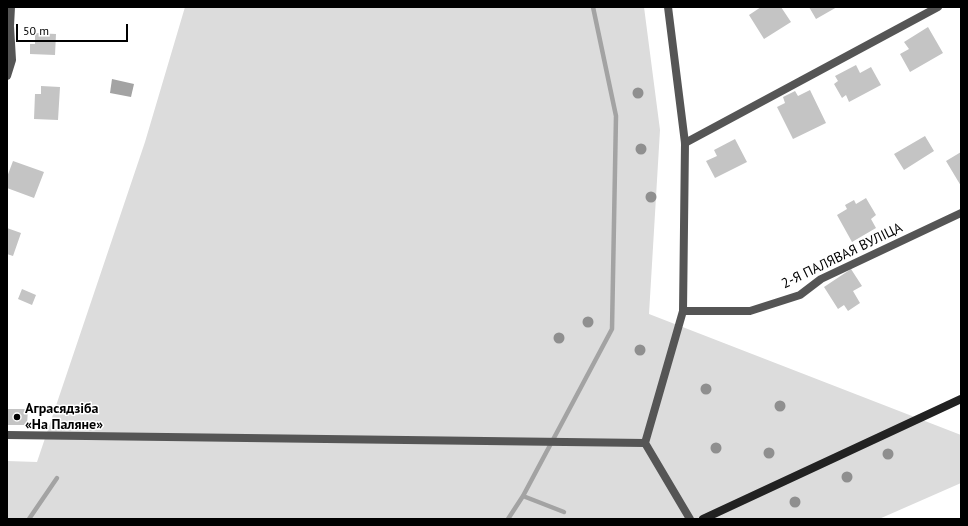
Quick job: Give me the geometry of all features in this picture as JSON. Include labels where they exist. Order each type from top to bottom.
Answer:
[{"type":"street","points":[[7,76],[12,60],[10,26],[11,7]]},
{"type":"street","points":[[668,7],[685,143],[683,311],[645,443],[690,519]]},
{"type":"street","points":[[685,143],[938,7]]},
{"type":"street","name":"2-Я ПАЛЯВАЯ ВУЛІЦА","points":[[683,311],[750,311],[800,295],[821,279],[961,213]]},
{"type":"street","points":[[703,519],[961,399]]},
{"type":"street","points":[[7,435],[645,443]]},
{"type":"shaded area","points":[[185,7],[644,7],[660,130],[649,314],[961,435],[961,483],[879,519],[7,519],[7,461],[37,462],[145,142]]},
{"type":"shaded area","points":[[112,79],[134,84],[131,97],[110,93]]},
{"type":"building","points":[[761,7],[781,7],[791,22],[764,39],[749,15]]},
{"type":"building","points":[[809,7],[837,7],[816,19]]},
{"type":"building","points":[[928,27],[943,53],[910,72],[900,54],[909,49],[904,42]]},
{"type":"building","points":[[35,33],[56,34],[55,55],[30,54],[30,44],[35,44]]},
{"type":"building","points":[[856,65],[860,73],[871,67],[881,85],[849,102],[846,95],[842,98],[834,84],[838,81],[835,76]]},
{"type":"building","points":[[41,86],[60,87],[58,120],[34,119],[35,94],[41,94]]},
{"type":"building","points":[[810,90],[826,123],[793,139],[777,107],[785,103],[783,97],[795,91],[798,96]]},
{"type":"building","points":[[925,136],[934,151],[904,170],[894,154]]},
{"type":"building","points":[[735,139],[747,162],[715,178],[706,161],[717,156],[714,150]]},
{"type":"building","points":[[961,152],[961,186],[946,161]]},
{"type":"building","points":[[13,161],[44,172],[34,198],[7,188],[7,177]]},
{"type":"building","points":[[866,198],[876,215],[871,219],[876,228],[852,242],[837,215],[847,209],[845,205],[854,200],[856,204]]},
{"type":"building","points":[[7,228],[21,233],[13,256],[7,254]]},
{"type":"building","points":[[851,269],[862,286],[853,291],[860,303],[848,311],[844,305],[838,309],[824,287]]},
{"type":"building","points":[[22,289],[36,295],[32,305],[18,299]]},
{"type":"building","name":"Аграсядзіба «На Паляне»","points":[[7,409],[28,409],[27,425],[7,425]]},
{"type":"waterway","points":[[508,519],[523,496],[612,329],[616,116],[593,7]]},
{"type":"waterway","points":[[29,519],[57,478]]},
{"type":"waterway","points":[[523,496],[564,512]]},
{"type":"place","name":"Аграсядзіба «На Паляне»","points":[[17,417]]}]
